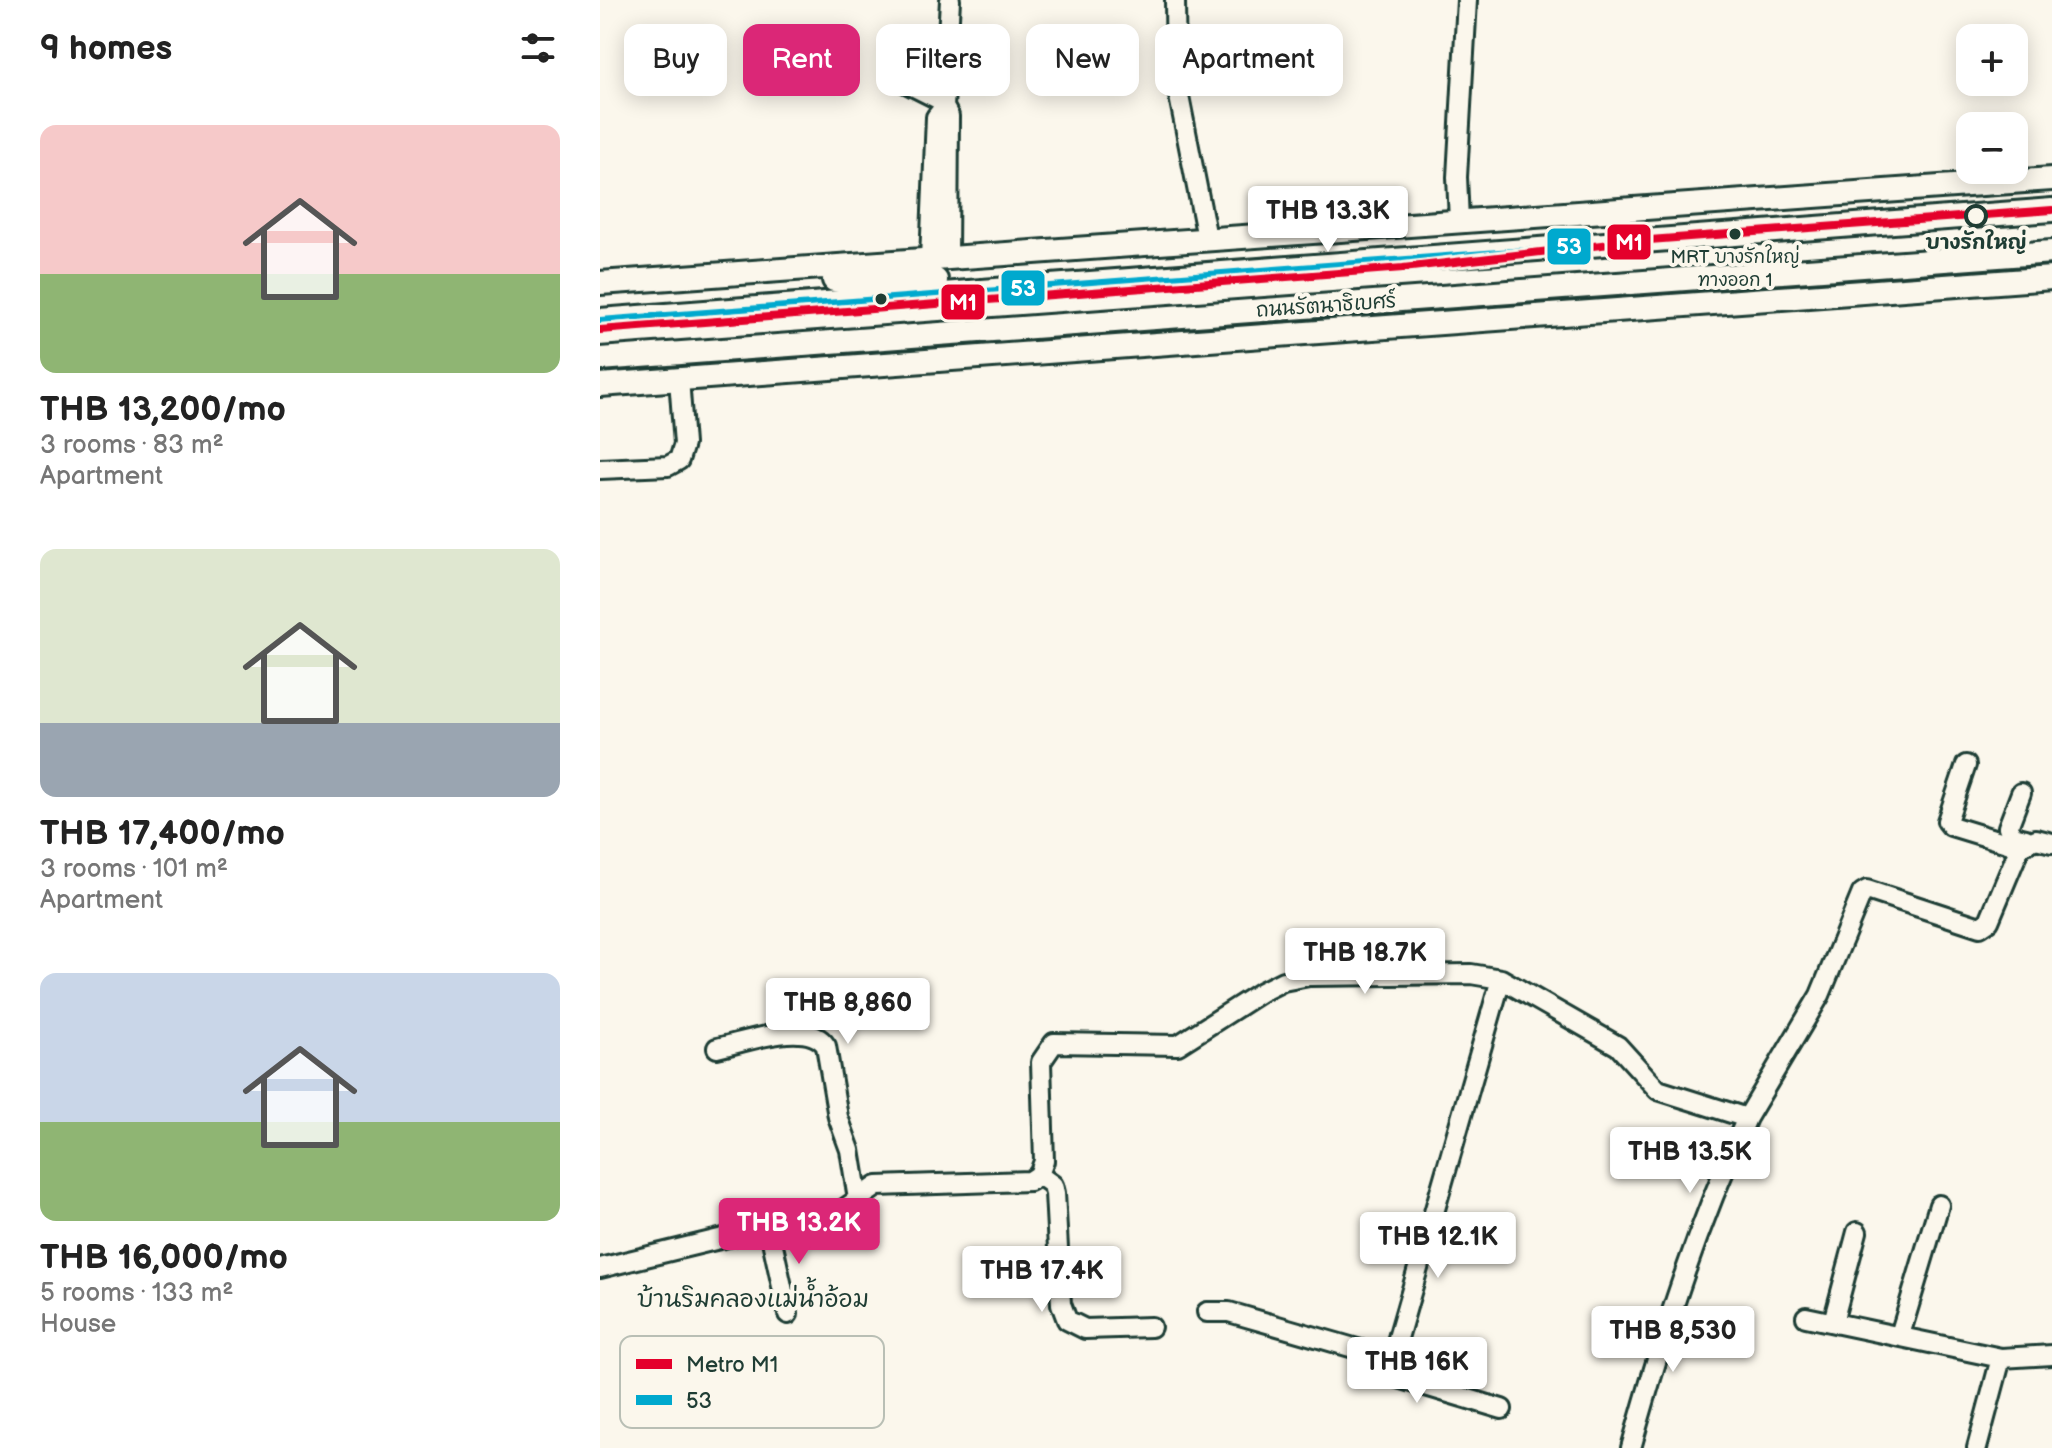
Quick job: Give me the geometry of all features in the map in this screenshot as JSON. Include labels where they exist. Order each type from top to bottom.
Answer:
[{"type":"main road","points":[[600,283],[2052,179]]},
{"type":"main road","points":[[1788,230],[2052,187]]},
{"type":"main road","name":"ถนนรัตนาธิเบศร์","points":[[600,320],[2052,210]]},
{"type":"main road","name":"ถนนรัตนาธิเบศร์","points":[[600,359],[2052,252]]},
{"type":"main road","points":[[1792,271],[2052,271]]},
{"type":"main road","name":"ถนนรัตนาธิเบศร์","points":[[600,385],[2052,278]]},
{"type":"main road","points":[[653,279],[1097,280]]},
{"type":"main road","points":[[639,382],[1098,322]]},
{"type":"street","points":[[939,258],[936,117],[944,104],[950,0]]},
{"type":"street","points":[[1175,0],[1176,81],[1207,238]]},
{"type":"street","points":[[1459,221],[1457,177],[1467,0]]},
{"type":"street","points":[[929,96],[944,104]]},
{"type":"street","points":[[600,469],[668,466],[679,460],[684,444],[679,379]]},
{"type":"street","points":[[1966,765],[1947,821],[1951,826],[2026,844],[2052,843]]},
{"type":"street","points":[[2021,793],[2008,827],[2009,833],[2026,844]]},
{"type":"street","points":[[1631,1448],[1664,1329],[1692,1245],[1747,1118],[1820,995],[1862,893],[1867,890],[1980,927],[1989,921],[2026,844]]},
{"type":"street","points":[[1039,1175],[1044,1161],[1041,1062],[1054,1043],[1178,1045],[1261,992],[1283,981],[1309,976],[1471,974],[1501,979],[1618,1046],[1658,1090],[1747,1118]]},
{"type":"street","points":[[1501,979],[1389,1373],[1502,1409]]},
{"type":"street","points":[[717,1048],[803,1031],[821,1038],[826,1046],[838,1117],[850,1150],[858,1199]]},
{"type":"street","points":[[600,1268],[769,1227],[834,1216],[877,1186],[895,1183],[1014,1184],[1039,1175]]},
{"type":"street","points":[[1039,1175],[1053,1185],[1055,1193],[1061,1304],[1067,1320],[1085,1329],[1151,1327]]},
{"type":"street","points":[[1900,1335],[1939,1205]]},
{"type":"street","points":[[769,1227],[788,1314]]},
{"type":"street","points":[[1833,1322],[1857,1232]]},
{"type":"street","points":[[1207,1312],[1229,1312],[1392,1359]]},
{"type":"street","points":[[1806,1317],[2001,1358],[2052,1355]]},
{"type":"street","points":[[1977,1448],[2001,1358]]},
{"type":"metro line","name":"M1","points":[[600,330],[1403,268],[1636,241],[2052,210]]},
{"type":"transit line","name":"53","points":[[600,320],[2052,210]]},
{"type":"place","name":"บางรักใหญ่","points":[[1976,216]]},
{"type":"place","name":"MRT บางรักใหญ่ ทางออก 1","points":[[1735,234]]},
{"type":"district","name":"บ้านริมคลองแม่น้ำอ้อม","points":[[753,1299]]}]
